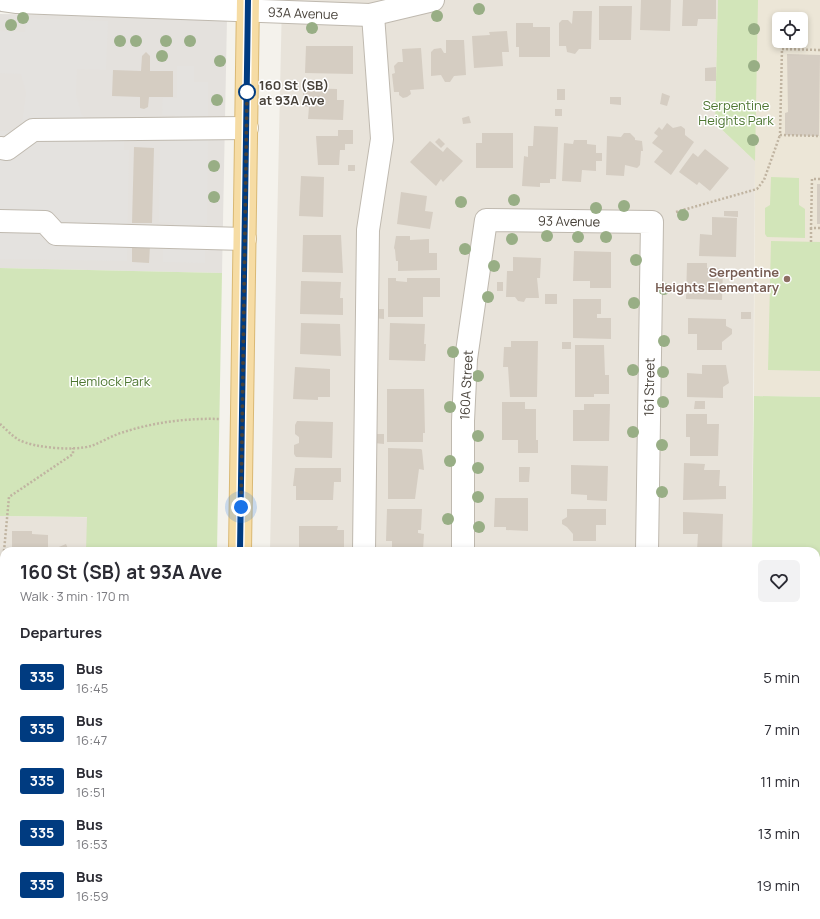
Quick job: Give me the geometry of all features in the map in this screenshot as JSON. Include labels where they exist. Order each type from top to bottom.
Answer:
[{"type":"main road","points":[[240,547],[248,6]]},
{"type":"street","name":"93A Avenue","points":[[3,0],[17,2],[376,9],[433,0]]},
{"type":"street","points":[[364,547],[368,230],[382,139],[376,9]]},
{"type":"street","points":[[0,148],[7,149],[33,130],[247,128]]},
{"type":"street","name":"93 Avenue","points":[[486,220],[652,222]]},
{"type":"street","name":"160A Street","points":[[463,547],[466,359],[486,220]]},
{"type":"street","points":[[0,221],[46,222],[56,234],[245,239]]},
{"type":"street","name":"161 Street","points":[[646,547],[652,222]]},
{"type":"path","points":[[676,212],[757,189],[764,180],[780,135],[782,49],[820,50]]},
{"type":"path","points":[[780,135],[820,136]]},
{"type":"path","points":[[811,242],[812,179],[820,179]]},
{"type":"path","points":[[811,228],[820,228]]},
{"type":"path","points":[[0,424],[19,440],[34,444],[73,448],[90,446],[124,432],[148,426],[192,419],[220,419]]},
{"type":"path","points":[[4,547],[9,497],[73,454],[73,448]]},
{"type":"shaded area","points":[[282,0],[718,0],[715,123],[755,161],[752,547],[270,547]]},
{"type":"shaded area","name":"Serpentine Heights Elementary","points":[[718,0],[820,0],[820,397],[754,396],[755,161],[715,123]]},
{"type":"shaded area","points":[[0,14],[227,18],[222,273],[0,268]]},
{"type":"shaded area","points":[[26,18],[108,21],[106,70],[77,69],[76,94],[81,113],[85,118],[90,120],[125,120],[124,150],[129,150],[127,261],[0,259],[0,131],[12,131],[19,127],[23,117],[26,93],[21,74],[0,73],[0,31],[25,32]]},
{"type":"shaded area","points":[[177,66],[194,66],[194,82],[208,82],[208,117],[195,116],[195,139],[208,140],[207,224],[190,224],[190,228],[205,228],[205,263],[163,262],[163,229],[173,229],[174,223],[159,222],[160,139],[174,139],[175,115],[162,115],[163,98],[177,98]]},
{"type":"shaded area","points":[[0,516],[217,519],[217,547],[0,547]]},
{"type":"green space","name":"Serpentine Heights Park","points":[[718,0],[758,0],[755,161],[715,123]]},
{"type":"green space","points":[[771,177],[799,178],[799,205],[805,209],[805,238],[767,237],[765,234],[765,208],[770,205]]},
{"type":"green space","points":[[771,241],[820,242],[820,371],[768,370]]},
{"type":"green space","name":"Hemlock Park","points":[[0,268],[222,273],[217,547],[86,547],[87,517],[0,516]]},
{"type":"green space","points":[[754,396],[820,397],[820,547],[752,547]]},
{"type":"building","points":[[641,0],[671,0],[670,31],[640,30]]},
{"type":"building","points":[[683,0],[716,0],[716,19],[698,19],[697,26],[682,26]]},
{"type":"building","points":[[599,6],[632,6],[631,40],[599,40]]},
{"type":"building","points":[[573,11],[592,11],[591,49],[579,49],[575,54],[567,52],[566,46],[559,46],[559,23],[562,20],[568,20],[572,24]]},
{"type":"building","points":[[516,23],[533,23],[533,27],[550,27],[550,57],[519,57],[519,47],[516,47]]},
{"type":"building","points":[[507,31],[509,52],[502,52],[503,66],[474,68],[472,36],[490,35],[489,32]]},
{"type":"building","points":[[446,40],[464,40],[466,75],[454,76],[450,82],[445,82],[441,75],[431,76],[431,52],[434,49],[441,48],[444,53],[446,53]]},
{"type":"building","points":[[306,46],[353,46],[353,74],[305,73]]},
{"type":"building","points":[[421,48],[424,89],[410,90],[411,94],[403,98],[399,95],[399,92],[394,92],[392,74],[395,73],[394,66],[398,62],[403,62],[402,49]]},
{"type":"building","points":[[146,52],[150,56],[150,71],[173,71],[173,97],[149,97],[148,107],[144,109],[140,108],[140,97],[112,96],[113,70],[141,71],[142,56]]},
{"type":"building","points":[[787,54],[820,55],[819,136],[785,135],[785,113],[788,112]]},
{"type":"building","points":[[716,67],[716,81],[705,81],[705,68]]},
{"type":"building","points":[[303,88],[337,89],[337,100],[344,100],[343,120],[308,119],[309,107],[303,106]]},
{"type":"building","points":[[557,89],[565,89],[565,100],[557,100]]},
{"type":"building","points":[[662,93],[670,96],[667,106],[660,104]]},
{"type":"building","points":[[610,97],[621,97],[621,105],[610,104]]},
{"type":"building","points":[[555,109],[562,109],[562,116],[555,116]]},
{"type":"building","points":[[469,116],[471,123],[463,124],[462,118]]},
{"type":"building","points":[[667,123],[673,128],[681,126],[685,129],[685,135],[694,142],[671,175],[654,162],[663,151],[652,143],[658,136],[654,133],[659,127],[662,130]]},
{"type":"building","points":[[534,126],[558,127],[556,179],[550,179],[550,183],[540,183],[540,187],[522,186],[524,156],[528,157],[528,146],[533,146]]},
{"type":"building","points":[[338,130],[353,130],[353,144],[345,144],[345,150],[340,150],[339,165],[318,165],[316,136],[338,136]]},
{"type":"building","points":[[482,133],[513,133],[513,168],[476,168],[476,143],[482,143]]},
{"type":"building","points":[[624,133],[630,133],[635,140],[642,141],[643,151],[641,151],[640,165],[637,168],[625,165],[624,176],[606,175],[607,136],[621,137]]},
{"type":"building","points":[[439,138],[445,144],[441,148],[435,142]]},
{"type":"building","points":[[574,140],[587,140],[587,144],[596,145],[596,153],[602,153],[602,161],[596,161],[596,171],[582,170],[581,182],[562,181],[564,143],[573,144]]},
{"type":"building","points":[[430,141],[443,152],[447,147],[463,161],[443,182],[441,179],[436,186],[410,162]]},
{"type":"building","points":[[134,147],[154,148],[152,223],[132,223]]},
{"type":"building","points":[[705,149],[729,168],[710,191],[699,182],[697,185],[679,172],[693,153],[698,157]]},
{"type":"building","points":[[348,165],[355,165],[355,171],[348,171]]},
{"type":"building","points":[[301,176],[324,177],[323,217],[299,216]]},
{"type":"building","points":[[817,184],[820,184],[820,224],[817,224]]},
{"type":"building","points":[[401,192],[427,196],[425,211],[433,212],[430,229],[397,224]]},
{"type":"building","points":[[724,211],[738,211],[738,217],[724,216]]},
{"type":"building","points":[[712,217],[737,218],[736,257],[699,256],[700,234],[712,235]]},
{"type":"building","points":[[303,235],[341,235],[343,273],[302,272]]},
{"type":"building","points":[[396,236],[410,236],[410,240],[429,239],[429,253],[437,253],[437,270],[398,271],[398,261],[396,261],[394,248]]},
{"type":"building","points":[[132,245],[150,246],[149,263],[132,262]]},
{"type":"building","points":[[574,251],[611,252],[611,288],[590,288],[590,281],[573,281]]},
{"type":"building","points":[[513,257],[541,258],[540,278],[537,278],[539,298],[526,298],[524,302],[518,301],[515,297],[506,297],[507,271],[513,271]]},
{"type":"building","points":[[687,263],[707,263],[707,268],[723,269],[722,300],[686,299]]},
{"type":"building","points":[[388,278],[396,278],[396,281],[407,282],[407,278],[440,278],[440,297],[423,297],[423,317],[388,317]]},
{"type":"building","points":[[301,281],[341,282],[340,298],[343,298],[343,315],[300,314]]},
{"type":"building","points":[[497,282],[503,282],[503,291],[497,291]]},
{"type":"building","points":[[545,294],[557,294],[557,304],[545,304]]},
{"type":"building","points":[[573,299],[601,299],[601,314],[597,314],[597,318],[611,318],[611,339],[573,338]]},
{"type":"building","points":[[374,309],[384,309],[384,319],[373,318]]},
{"type":"building","points":[[741,312],[751,312],[751,319],[741,319]]},
{"type":"building","points":[[688,318],[726,319],[726,326],[732,329],[732,334],[722,342],[722,350],[697,350],[697,334],[688,334]]},
{"type":"building","points":[[301,323],[340,324],[341,356],[300,354]]},
{"type":"building","points":[[390,323],[425,324],[425,361],[389,360]]},
{"type":"building","points":[[511,341],[538,341],[537,397],[510,397],[508,367],[503,367],[504,347],[511,347]]},
{"type":"building","points":[[562,342],[571,342],[571,349],[562,349]]},
{"type":"building","points":[[575,345],[604,345],[605,375],[609,375],[609,394],[594,394],[594,397],[575,397]]},
{"type":"building","points":[[702,365],[726,365],[729,383],[723,387],[723,398],[687,397],[687,373],[702,374]]},
{"type":"building","points":[[295,367],[330,369],[330,397],[318,397],[318,400],[293,399]]},
{"type":"building","points":[[387,389],[424,389],[425,433],[423,433],[423,442],[387,442]]},
{"type":"building","points":[[695,401],[705,401],[705,409],[694,409]]},
{"type":"building","points":[[502,402],[525,402],[525,409],[536,409],[536,440],[538,440],[538,453],[518,453],[518,440],[502,440]]},
{"type":"building","points":[[584,404],[610,404],[609,441],[573,441],[573,410],[584,410]]},
{"type":"building","points":[[686,414],[707,414],[707,424],[719,424],[718,456],[690,456],[690,437],[686,437]]},
{"type":"building","points":[[297,421],[333,422],[332,458],[296,457],[294,454],[294,445],[299,443],[299,437],[295,434],[295,425]]},
{"type":"building","points":[[374,434],[384,434],[384,444],[374,443]]},
{"type":"building","points":[[388,448],[422,450],[424,470],[419,469],[415,499],[388,499]]},
{"type":"building","points":[[684,463],[705,464],[704,470],[720,470],[719,486],[726,486],[726,499],[683,500]]},
{"type":"building","points":[[571,465],[608,466],[607,501],[587,500],[587,495],[571,494]]},
{"type":"building","points":[[519,467],[530,467],[529,482],[519,482]]},
{"type":"building","points":[[295,468],[341,468],[341,482],[334,482],[333,500],[296,500],[296,486],[293,486]]},
{"type":"building","points":[[495,498],[528,498],[528,531],[506,530],[506,527],[494,527]]},
{"type":"building","points":[[387,509],[422,509],[421,530],[418,530],[418,533],[424,534],[423,547],[392,547],[392,541],[386,541]]},
{"type":"building","points":[[567,509],[606,509],[606,525],[596,525],[596,541],[573,541],[573,534],[562,524],[562,520],[567,517]]},
{"type":"building","points":[[683,512],[723,514],[722,547],[697,547],[698,534],[683,534]]},
{"type":"building","points":[[299,526],[338,526],[337,530],[344,530],[344,547],[299,547]]},
{"type":"building","points":[[12,531],[32,531],[32,534],[48,535],[48,547],[12,547]]},
{"type":"building","points":[[66,544],[67,547],[59,547]]},
{"type":"bus line","name":"335","points":[[240,547],[248,0]]},
{"type":"place","name":"160 St (SB) at 93A Ave","points":[[247,92]]},
{"type":"place","name":"Serpentine Heights Elementary","points":[[787,279]]},
{"type":"route","points":[[241,507],[247,92]]}]
